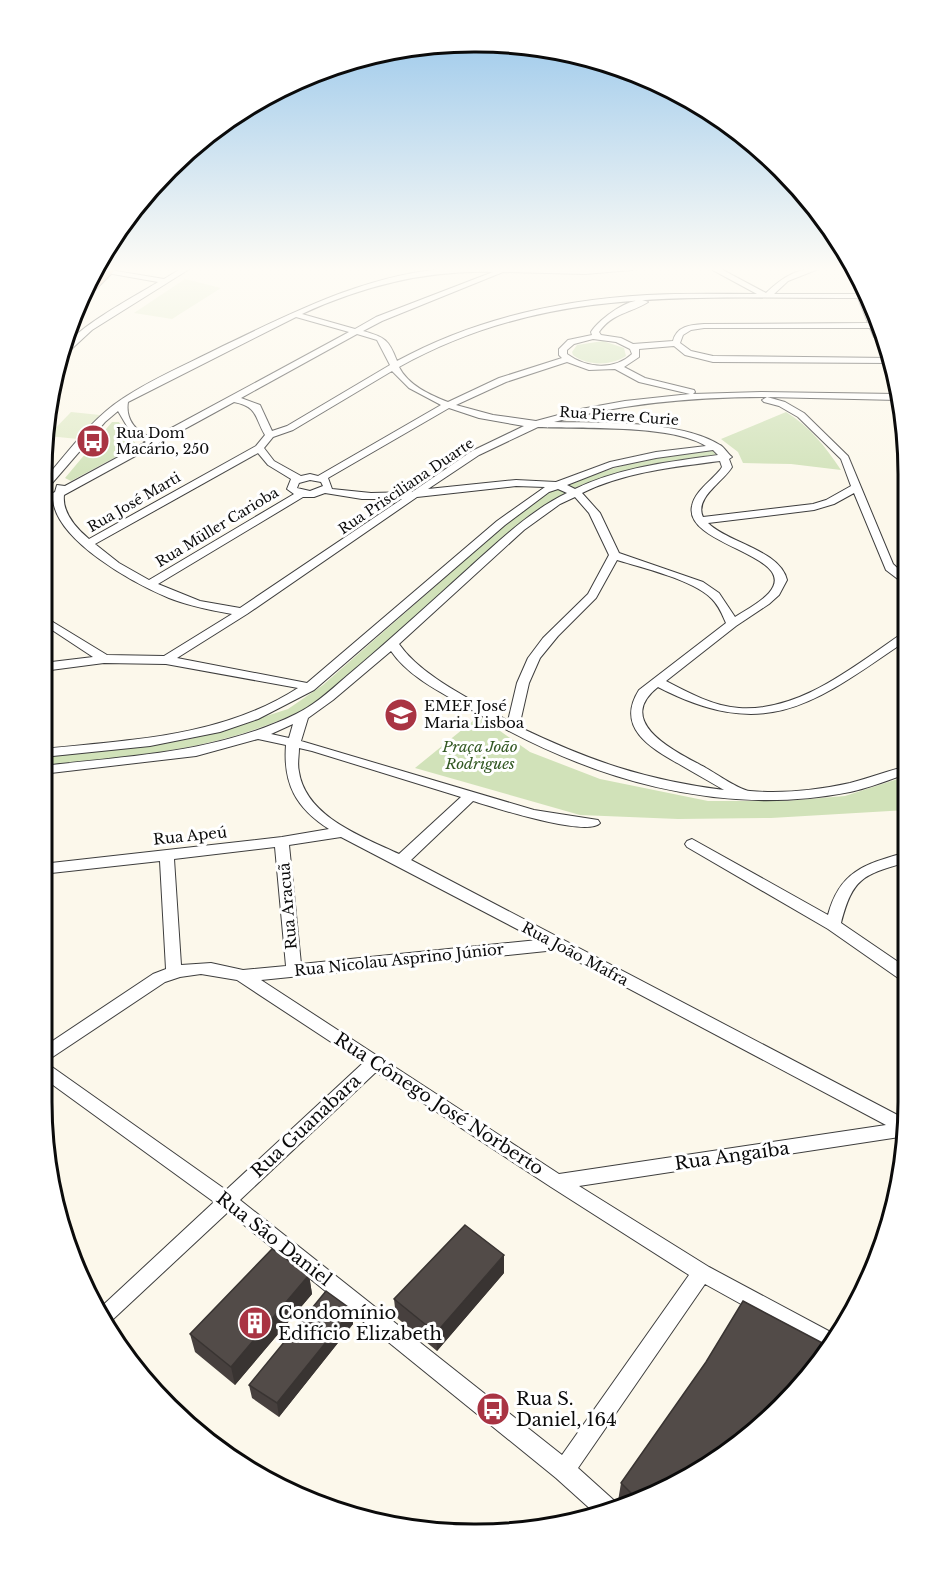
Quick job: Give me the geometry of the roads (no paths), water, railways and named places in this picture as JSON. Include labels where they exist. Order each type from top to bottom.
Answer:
[{"type":"street","points":[[52,474],[102,420],[124,401],[239,342]]},
{"type":"street","points":[[52,497],[338,342]]},
{"type":"street","name":"Rua Pierre Curie","points":[[382,342],[399,375],[411,385],[446,404],[478,414],[537,424],[678,432],[701,438],[718,447],[727,457]]},
{"type":"street","points":[[298,479],[271,464],[259,448],[270,435],[290,428],[443,342]]},
{"type":"street","points":[[568,359],[562,351],[567,344],[574,342]]},
{"type":"street","points":[[621,342],[633,347],[676,343],[684,351],[694,356],[712,359],[882,362]]},
{"type":"street","points":[[633,347],[636,353],[634,358],[615,366],[590,366],[568,359],[539,366],[446,404],[321,478],[298,479],[291,486],[294,491],[302,494],[312,495],[326,490],[365,496],[416,494],[521,483],[556,486],[575,492],[591,509],[614,555],[708,589],[723,604],[732,624]]},
{"type":"street","points":[[615,366],[637,378],[684,394]]},
{"type":"street","name":"Rua Prisciliana Duarte","points":[[166,660],[243,612],[416,494],[496,443],[537,424],[599,408],[684,394],[732,395]]},
{"type":"street","points":[[732,395],[890,397]]},
{"type":"street","points":[[732,395],[782,404],[801,415],[839,451],[848,465],[888,564],[898,574]]},
{"type":"street","points":[[782,404],[781,399],[794,395]]},
{"type":"street","points":[[233,399],[255,405],[262,412],[266,429],[270,435]]},
{"type":"street","points":[[124,401],[122,412],[126,422],[137,436],[154,441]]},
{"type":"street","points":[[102,420],[115,419],[126,422]]},
{"type":"street","points":[[52,752],[168,739],[218,729],[252,718],[310,687],[526,502],[556,486],[610,465],[718,447]]},
{"type":"street","name":"Rua José Marti","points":[[87,545],[259,448]]},
{"type":"street","points":[[52,769],[154,758],[219,747],[302,717],[374,659],[520,528],[575,492],[650,467],[727,457],[727,467],[724,472],[698,501],[696,510],[699,520],[715,534],[766,560],[780,575],[781,580],[775,593],[656,681],[638,701],[636,709],[639,726],[654,744],[745,796]]},
{"type":"street","points":[[639,459],[650,467]]},
{"type":"street","points":[[321,478],[329,485],[326,490]]},
{"type":"street","points":[[52,482],[60,483],[58,502],[65,518],[87,545],[149,585],[188,601],[243,612]]},
{"type":"street","points":[[699,520],[810,508],[830,502],[857,487]]},
{"type":"street","name":"Rua Müller Carioba","points":[[149,585],[302,494]]},
{"type":"street","points":[[840,497],[864,503]]},
{"type":"street","points":[[52,509],[65,518]]},
{"type":"street","points":[[501,523],[520,528]]},
{"type":"street","points":[[512,729],[526,673],[535,657],[545,642],[592,596],[614,555]]},
{"type":"street","points":[[446,570],[468,576]]},
{"type":"street","points":[[723,604],[746,614]]},
{"type":"street","points":[[393,617],[413,623]]},
{"type":"street","points":[[52,625],[104,659]]},
{"type":"street","points":[[656,681],[710,706],[733,711],[776,710],[809,699],[898,641]]},
{"type":"street","points":[[392,643],[405,661],[512,729],[583,762],[627,777],[707,793],[745,796],[803,796],[836,793],[898,775]]},
{"type":"street","points":[[52,666],[104,659],[166,660],[310,687]]},
{"type":"street","points":[[374,659],[405,661]]},
{"type":"street","name":"Rua João Mafra","points":[[302,717],[292,742],[289,758],[291,774],[299,793],[322,820],[897,1124]]},
{"type":"street","points":[[257,735],[292,742],[554,819],[593,823]]},
{"type":"street","points":[[168,739],[168,756]]},
{"type":"street","points":[[154,741],[154,758]]},
{"type":"street","points":[[702,772],[709,784],[707,793]]},
{"type":"street","points":[[400,861],[470,796]]},
{"type":"street","name":"Rua Apeú","points":[[52,868],[282,842],[341,832]]},
{"type":"street","name":"Rua Aracuã","points":[[282,842],[294,970]]},
{"type":"street","points":[[692,844],[833,925],[898,970]]},
{"type":"street","points":[[167,855],[174,971]]},
{"type":"street","points":[[833,925],[842,896],[854,880],[884,864],[898,860]]},
{"type":"street","name":"Rua Nicolau Asprino Júnior","points":[[243,975],[556,944]]},
{"type":"street","name":"Rua Cônego José Norberto","points":[[52,1050],[159,978],[174,971],[213,969],[243,975],[557,1182],[702,1273],[824,1339]]},
{"type":"street","name":"Rua Guanabara","points":[[109,1312],[376,1061]]},
{"type":"street","name":"Rua São Daniel","points":[[52,1075],[226,1200],[564,1470],[601,1504]]},
{"type":"street","name":"Rua Angaíba","points":[[557,1182],[897,1131]]},
{"type":"street","points":[[564,1470],[702,1273]]},
{"type":"place","name":"Rua Dom Macário, 250","points":[[93,441]]},
{"type":"place","name":"EMEF José Maria Lisboa","points":[[401,715]]},
{"type":"place","name":"Condomínio Edifício Elizabeth","points":[[255,1323]]},
{"type":"place","name":"Rua S. Daniel, 164","points":[[493,1409]]},
{"type":"park label","name":"Praça João Rodrigues","points":[[480,756]]}]
